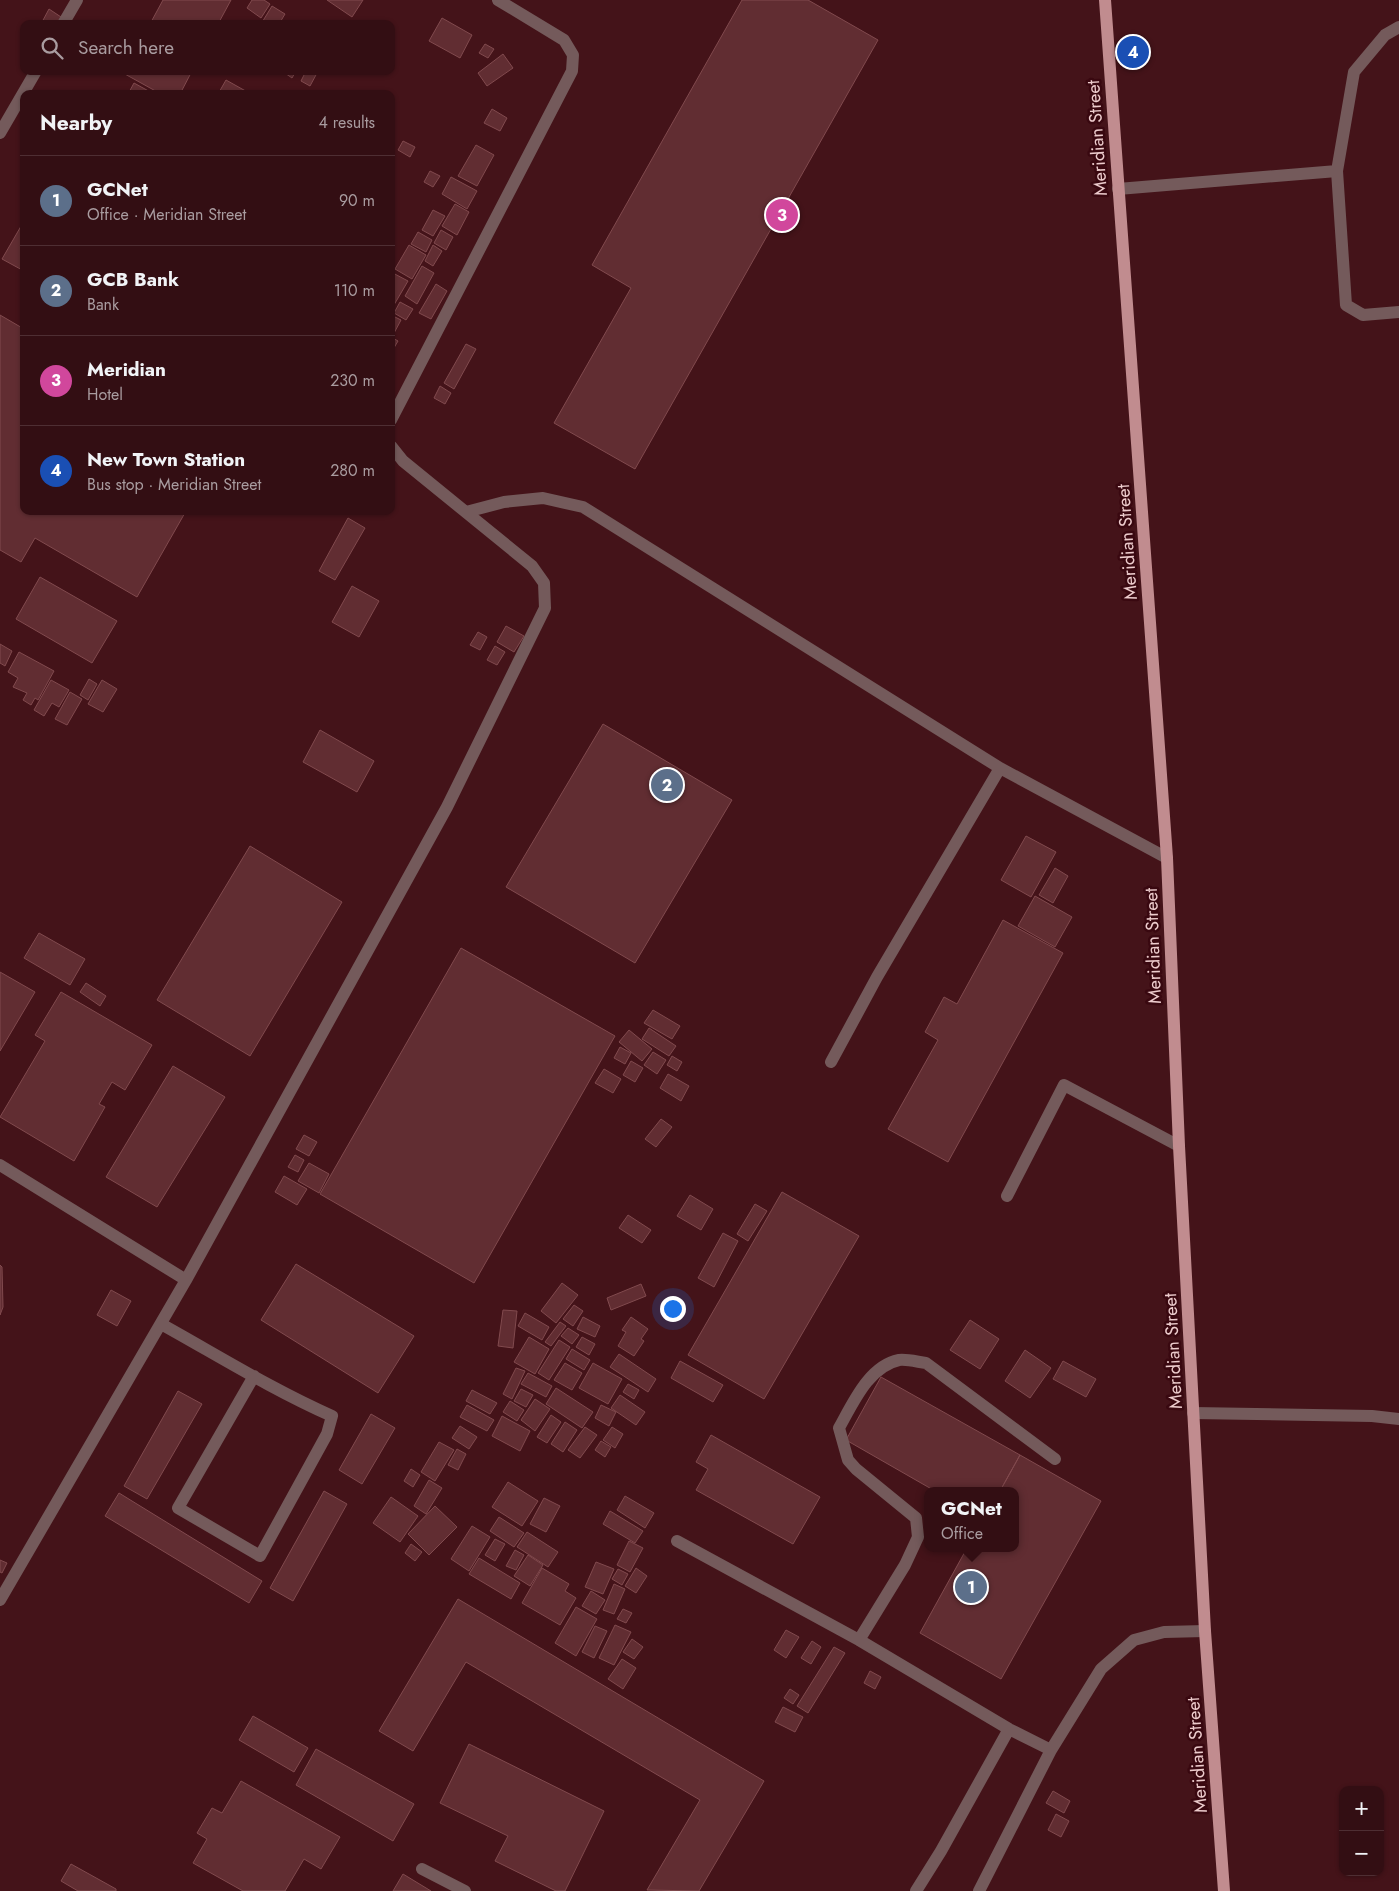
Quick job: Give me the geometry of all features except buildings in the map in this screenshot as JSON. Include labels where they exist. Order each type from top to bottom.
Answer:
[{"type":"main road","name":"Meridian Street","points":[[1105,0],[1167,858],[1179,1146],[1205,1631],[1224,1891]]},
{"type":"street","points":[[65,20],[77,0]]},
{"type":"street","points":[[395,412],[572,71],[573,56],[564,40],[498,0]]},
{"type":"street","points":[[1399,27],[1385,35],[1354,72],[1337,171],[1346,305],[1363,315],[1399,312]]},
{"type":"street","points":[[25,90],[34,75]]},
{"type":"street","points":[[0,133],[20,99]]},
{"type":"street","points":[[1118,189],[1337,171]]},
{"type":"street","points":[[0,1600],[186,1280],[447,807],[545,608],[544,583],[532,566],[403,461],[395,451]]},
{"type":"street","points":[[466,512],[504,502],[543,498],[583,507],[1000,768],[1167,858]]},
{"type":"street","points":[[831,1062],[877,977],[1000,768]]},
{"type":"street","points":[[1006,1196],[1064,1085],[1179,1146]]},
{"type":"street","points":[[0,1164],[186,1280]]},
{"type":"street","points":[[160,1324],[254,1376],[301,1402],[332,1416],[327,1434],[260,1556],[178,1508],[254,1376]]},
{"type":"street","points":[[859,1640],[905,1565],[918,1537],[916,1518],[856,1469],[848,1460],[838,1428],[862,1389],[882,1366],[900,1360],[926,1364],[1055,1459]]},
{"type":"street","points":[[1194,1413],[1372,1416],[1399,1419]]},
{"type":"street","points":[[677,1541],[859,1640],[1009,1729],[1051,1750]]},
{"type":"street","points":[[979,1891],[1051,1750],[1101,1669],[1134,1640],[1164,1632],[1205,1631]]},
{"type":"street","points":[[916,1891],[941,1851],[1009,1729]]},
{"type":"street","points":[[422,1869],[465,1891]]},
{"type":"place","name":"New Town Station","points":[[1133,52]]},
{"type":"place","name":"Meridian","points":[[782,215]]},
{"type":"place","name":"GCB Bank","points":[[667,785]]},
{"type":"place","name":"GCNet","points":[[971,1587]]}]
